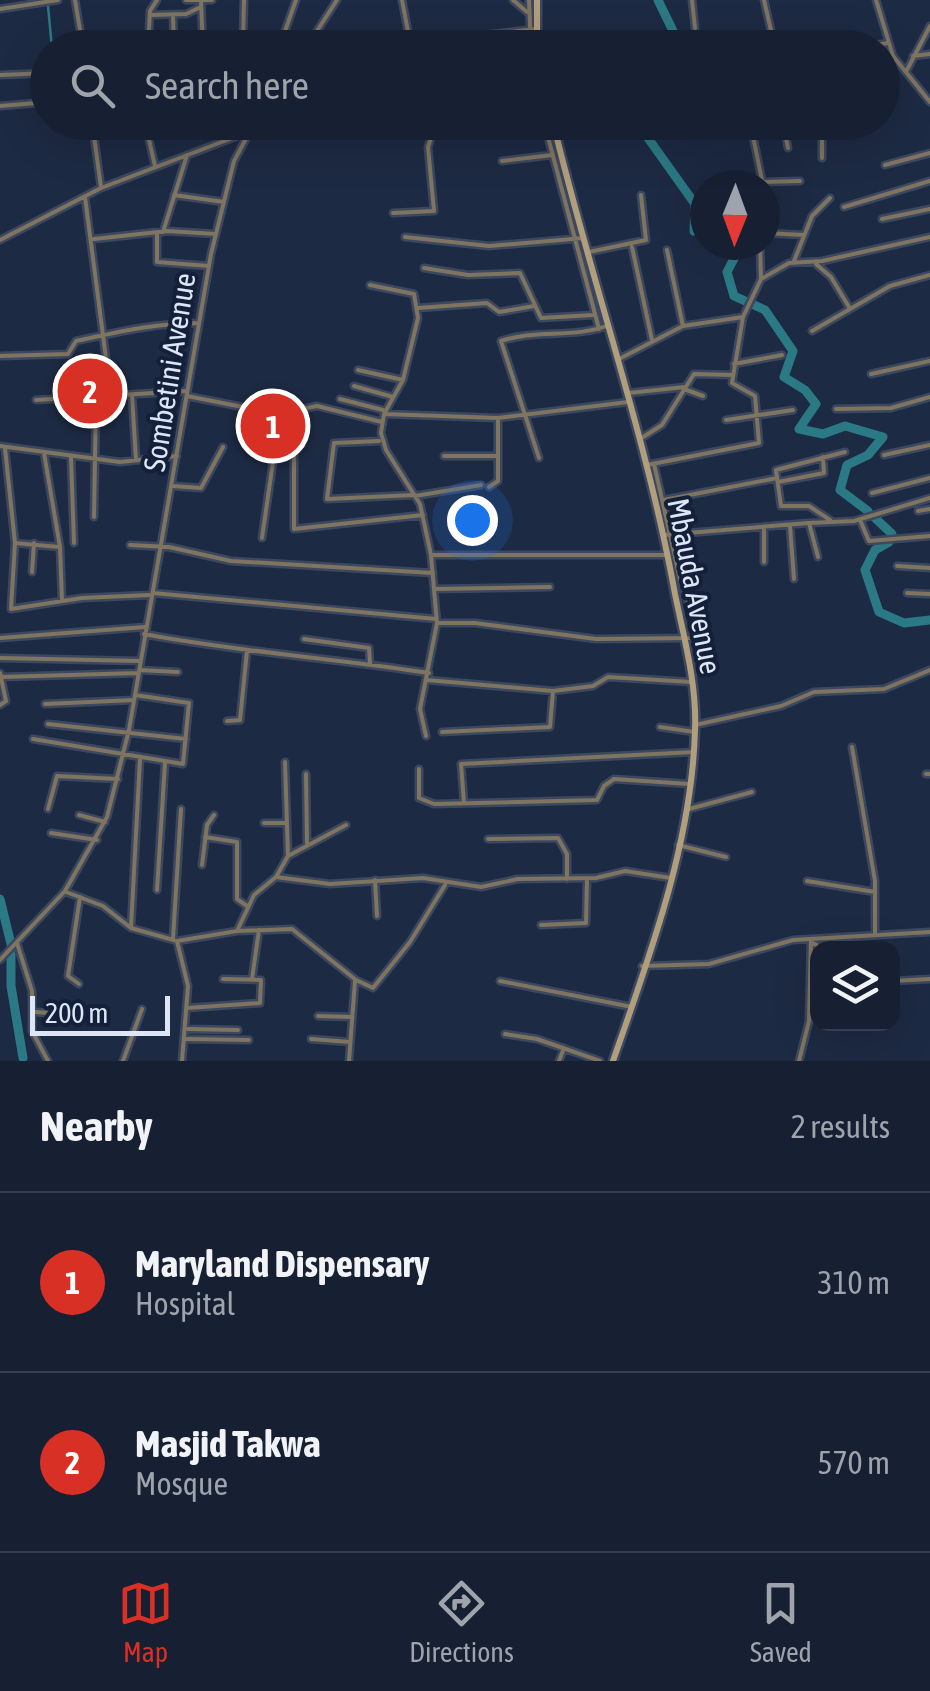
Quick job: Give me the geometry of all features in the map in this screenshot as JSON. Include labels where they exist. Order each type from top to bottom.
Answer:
[{"type":"street","points":[[0,9],[58,0]]},
{"type":"street","points":[[77,0],[80,30]]},
{"type":"street","points":[[149,30],[150,14],[157,0]]},
{"type":"street","points":[[186,0],[201,4]]},
{"type":"street","points":[[150,14],[174,14],[212,0]]},
{"type":"street","points":[[243,30],[244,0]]},
{"type":"street","points":[[285,30],[296,0]]},
{"type":"street","points":[[318,30],[337,0]]},
{"type":"street","points":[[402,0],[408,30]]},
{"type":"street","points":[[514,0],[527,12]]},
{"type":"street","points":[[529,0],[527,12],[532,30]]},
{"type":"street","points":[[532,30],[536,0]]},
{"type":"street","points":[[692,0],[694,28]]},
{"type":"street","points":[[764,0],[771,30]]},
{"type":"street","points":[[876,0],[885,30]]},
{"type":"street","points":[[201,4],[202,30]]},
{"type":"street","points":[[174,14],[174,30]]},
{"type":"street","points":[[906,72],[930,26]]},
{"type":"street","points":[[913,56],[930,54]]},
{"type":"street","points":[[900,62],[930,102]]},
{"type":"street","points":[[0,75],[30,74]]},
{"type":"street","points":[[0,106],[30,104]]},
{"type":"street","points":[[94,140],[101,188]]},
{"type":"street","points":[[149,140],[155,166]]},
{"type":"street","points":[[0,240],[101,188],[222,140]]},
{"type":"street","name":"Sombetini Avenue","points":[[129,730],[198,322],[234,161],[244,140]]},
{"type":"street","points":[[393,212],[434,211],[428,140]]},
{"type":"street","points":[[548,140],[599,330]]},
{"type":"street","name":"Mbauda Avenue","points":[[558,140],[667,534],[692,682],[695,728],[690,784],[671,878],[613,1061]]},
{"type":"street","points":[[753,140],[760,170]]},
{"type":"street","points":[[786,140],[788,148]]},
{"type":"street","points":[[822,140],[822,158]]},
{"type":"street","points":[[188,153],[160,232],[157,262],[209,266]]},
{"type":"street","points":[[885,165],[930,153]]},
{"type":"street","points":[[502,161],[552,156]]},
{"type":"street","points":[[780,183],[800,181]]},
{"type":"street","points":[[844,206],[930,181]]},
{"type":"street","points":[[174,195],[225,202]]},
{"type":"street","points":[[589,252],[644,242],[648,234],[641,196]]},
{"type":"street","points":[[86,197],[111,397]]},
{"type":"street","points":[[794,262],[816,210],[830,198]]},
{"type":"street","points":[[882,219],[930,209]]},
{"type":"street","points":[[94,240],[160,232],[216,234]]},
{"type":"street","points":[[780,234],[804,235]]},
{"type":"street","points":[[761,279],[794,262],[814,262],[930,237]]},
{"type":"street","points":[[405,238],[488,246],[584,238]]},
{"type":"street","points":[[631,246],[652,340]]},
{"type":"street","points":[[667,250],[683,326]]},
{"type":"street","points":[[177,456],[136,462],[96,460],[2,447],[14,543],[11,609],[62,600],[150,594],[596,639],[684,641],[696,635],[697,627],[667,534],[664,500],[650,465],[758,445],[759,414],[753,392],[733,386],[732,375],[743,317],[761,279],[760,260]]},
{"type":"street","points":[[814,262],[832,277],[848,307]]},
{"type":"street","points":[[424,268],[468,275],[520,273],[534,306],[545,319],[595,314]]},
{"type":"street","points":[[812,332],[848,307],[890,286],[930,274]]},
{"type":"street","points":[[370,285],[414,294],[418,308],[403,380],[384,412],[381,441],[415,495],[431,555],[436,621],[420,709],[426,736]]},
{"type":"street","points":[[418,308],[487,302],[499,312],[534,306]]},
{"type":"street","points":[[619,359],[683,326],[743,317]]},
{"type":"street","points":[[0,356],[68,354],[76,341],[104,334],[154,324],[198,322]]},
{"type":"street","points":[[540,458],[501,341],[609,326]]},
{"type":"street","points":[[734,364],[782,355]]},
{"type":"street","points":[[871,374],[930,361]]},
{"type":"street","points":[[358,370],[403,380]]},
{"type":"street","points":[[640,439],[662,424],[698,373],[732,375]]},
{"type":"street","points":[[354,386],[393,397]]},
{"type":"street","points":[[340,400],[384,412],[498,418],[684,388],[703,396]]},
{"type":"street","points":[[132,394],[136,462]]},
{"type":"street","points":[[36,400],[186,394],[284,413],[317,406],[382,422]]},
{"type":"street","points":[[836,409],[891,408],[930,397]]},
{"type":"street","points":[[94,517],[96,398]]},
{"type":"street","points":[[726,420],[793,410]]},
{"type":"street","points":[[282,442],[284,413]]},
{"type":"street","points":[[489,487],[498,480],[498,418]]},
{"type":"street","points":[[381,441],[333,444],[327,498],[415,495],[481,486]]},
{"type":"street","points":[[262,538],[274,443],[294,446],[294,529],[423,516]]},
{"type":"street","points":[[884,455],[930,444]]},
{"type":"street","points":[[173,486],[200,488],[223,447]]},
{"type":"street","points":[[830,520],[809,506],[781,506],[778,467],[845,452]]},
{"type":"street","points":[[44,453],[60,548],[62,600]]},
{"type":"street","points":[[444,456],[498,456]]},
{"type":"street","points":[[71,457],[74,543]]},
{"type":"street","points":[[664,500],[824,474],[823,457]]},
{"type":"street","points":[[872,493],[930,478]]},
{"type":"street","points":[[667,534],[860,519],[930,498]]},
{"type":"street","points":[[918,511],[930,509]]},
{"type":"street","points":[[860,519],[869,541],[930,536]]},
{"type":"street","points":[[809,523],[818,557]]},
{"type":"street","points":[[790,526],[794,579]]},
{"type":"street","points":[[764,527],[764,562]]},
{"type":"street","points":[[14,543],[60,548]]},
{"type":"street","points":[[32,572],[34,543]]},
{"type":"street","points":[[130,545],[160,546],[232,561],[433,574]]},
{"type":"street","points":[[431,555],[668,554]]},
{"type":"street","points":[[897,566],[930,568]]},
{"type":"street","points":[[434,589],[550,586]]},
{"type":"street","points":[[907,593],[930,594]]},
{"type":"street","points":[[0,638],[145,627]]},
{"type":"street","points":[[144,634],[428,673]]},
{"type":"street","points":[[304,639],[369,648],[370,664]]},
{"type":"street","points":[[227,720],[240,720],[246,651]]},
{"type":"street","points":[[0,658],[140,660]]},
{"type":"street","points":[[660,726],[695,728],[781,706],[814,692],[884,689],[930,670]]},
{"type":"street","points":[[0,705],[6,701],[0,675],[178,672]]},
{"type":"street","points":[[427,680],[553,690],[593,686],[608,676],[692,682]]},
{"type":"street","points":[[442,732],[550,728],[553,690]]},
{"type":"street","points":[[33,740],[165,763],[184,762],[189,703],[134,697],[45,704]]},
{"type":"street","points":[[48,724],[186,739]]},
{"type":"street","points":[[1,956],[64,892],[96,840],[118,780],[129,730]]},
{"type":"street","points":[[852,747],[875,892],[875,934]]},
{"type":"street","points":[[464,802],[461,764],[694,752]]},
{"type":"street","points":[[131,928],[132,832],[140,759]]},
{"type":"street","points":[[285,762],[288,856]]},
{"type":"street","points":[[158,890],[165,763]]},
{"type":"street","points":[[419,769],[421,802],[598,800],[604,786],[614,780],[690,784]]},
{"type":"street","points":[[306,774],[307,844]]},
{"type":"street","points":[[48,809],[57,776],[118,780]]},
{"type":"street","points":[[685,811],[752,792]]},
{"type":"street","points":[[181,809],[175,941],[188,986],[182,1061]]},
{"type":"street","points":[[80,815],[105,822]]},
{"type":"street","points":[[202,865],[205,836],[214,815]]},
{"type":"street","points":[[264,823],[287,823]]},
{"type":"street","points":[[237,931],[247,906],[276,877],[288,856],[346,825]]},
{"type":"street","points":[[52,832],[96,840]]},
{"type":"street","points":[[205,836],[237,842],[237,898],[247,906]]},
{"type":"street","points":[[488,839],[558,838],[567,854],[568,879]]},
{"type":"street","points":[[678,844],[726,856]]},
{"type":"street","points":[[276,877],[330,884],[424,878],[482,887],[518,879],[588,879],[625,871],[671,878]]},
{"type":"street","points":[[541,924],[586,923],[588,879]]},
{"type":"street","points":[[375,880],[377,916]]},
{"type":"street","points":[[807,881],[875,892]]},
{"type":"street","points":[[64,892],[103,906],[131,928],[175,941],[237,931],[295,930],[371,988],[445,884]]},
{"type":"street","points":[[79,984],[70,980],[68,972],[80,897]]},
{"type":"street","points":[[252,980],[260,930]]},
{"type":"street","points":[[642,966],[709,964],[776,943],[930,932]]},
{"type":"street","points":[[799,1061],[809,1026],[811,940]]},
{"type":"street","points":[[18,943],[33,1012],[34,1038],[48,1061]]},
{"type":"street","points":[[187,1008],[258,1004],[262,982],[223,979]]},
{"type":"street","points":[[900,981],[930,979]]},
{"type":"street","points":[[350,1061],[356,980]]},
{"type":"street","points":[[500,980],[632,1007]]},
{"type":"street","points":[[123,1061],[142,1009]]},
{"type":"street","points":[[33,1012],[75,1015]]},
{"type":"street","points":[[318,1016],[352,1017]]},
{"type":"street","points":[[186,1029],[238,1030]]},
{"type":"street","points":[[505,1034],[600,1061]]},
{"type":"street","points":[[186,1038],[248,1040]]},
{"type":"street","points":[[311,1039],[350,1042]]},
{"type":"street","points":[[559,1061],[564,1048]]},
{"type":"waterway","points":[[658,0],[673,30]]},
{"type":"waterway","points":[[48,6],[50,30]]},
{"type":"waterway","points":[[649,140],[690,197]]},
{"type":"waterway","points":[[733,260],[727,272],[734,296],[765,310],[793,351],[784,377],[805,390],[816,404],[799,429],[823,434],[845,426],[883,437],[868,455],[847,465],[840,490],[868,511]]},
{"type":"waterway","points":[[874,517],[892,534]]},
{"type":"waterway","points":[[889,542],[875,550],[865,570],[879,612],[904,623],[930,620]]},
{"type":"waterway","points":[[0,899],[11,944]]},
{"type":"waterway","points":[[11,954],[11,986],[23,1058]]},
{"type":"place","name":"Masjid Takwa","points":[[90,391]]},
{"type":"place","name":"Maryland Dispensary","points":[[273,426]]}]
